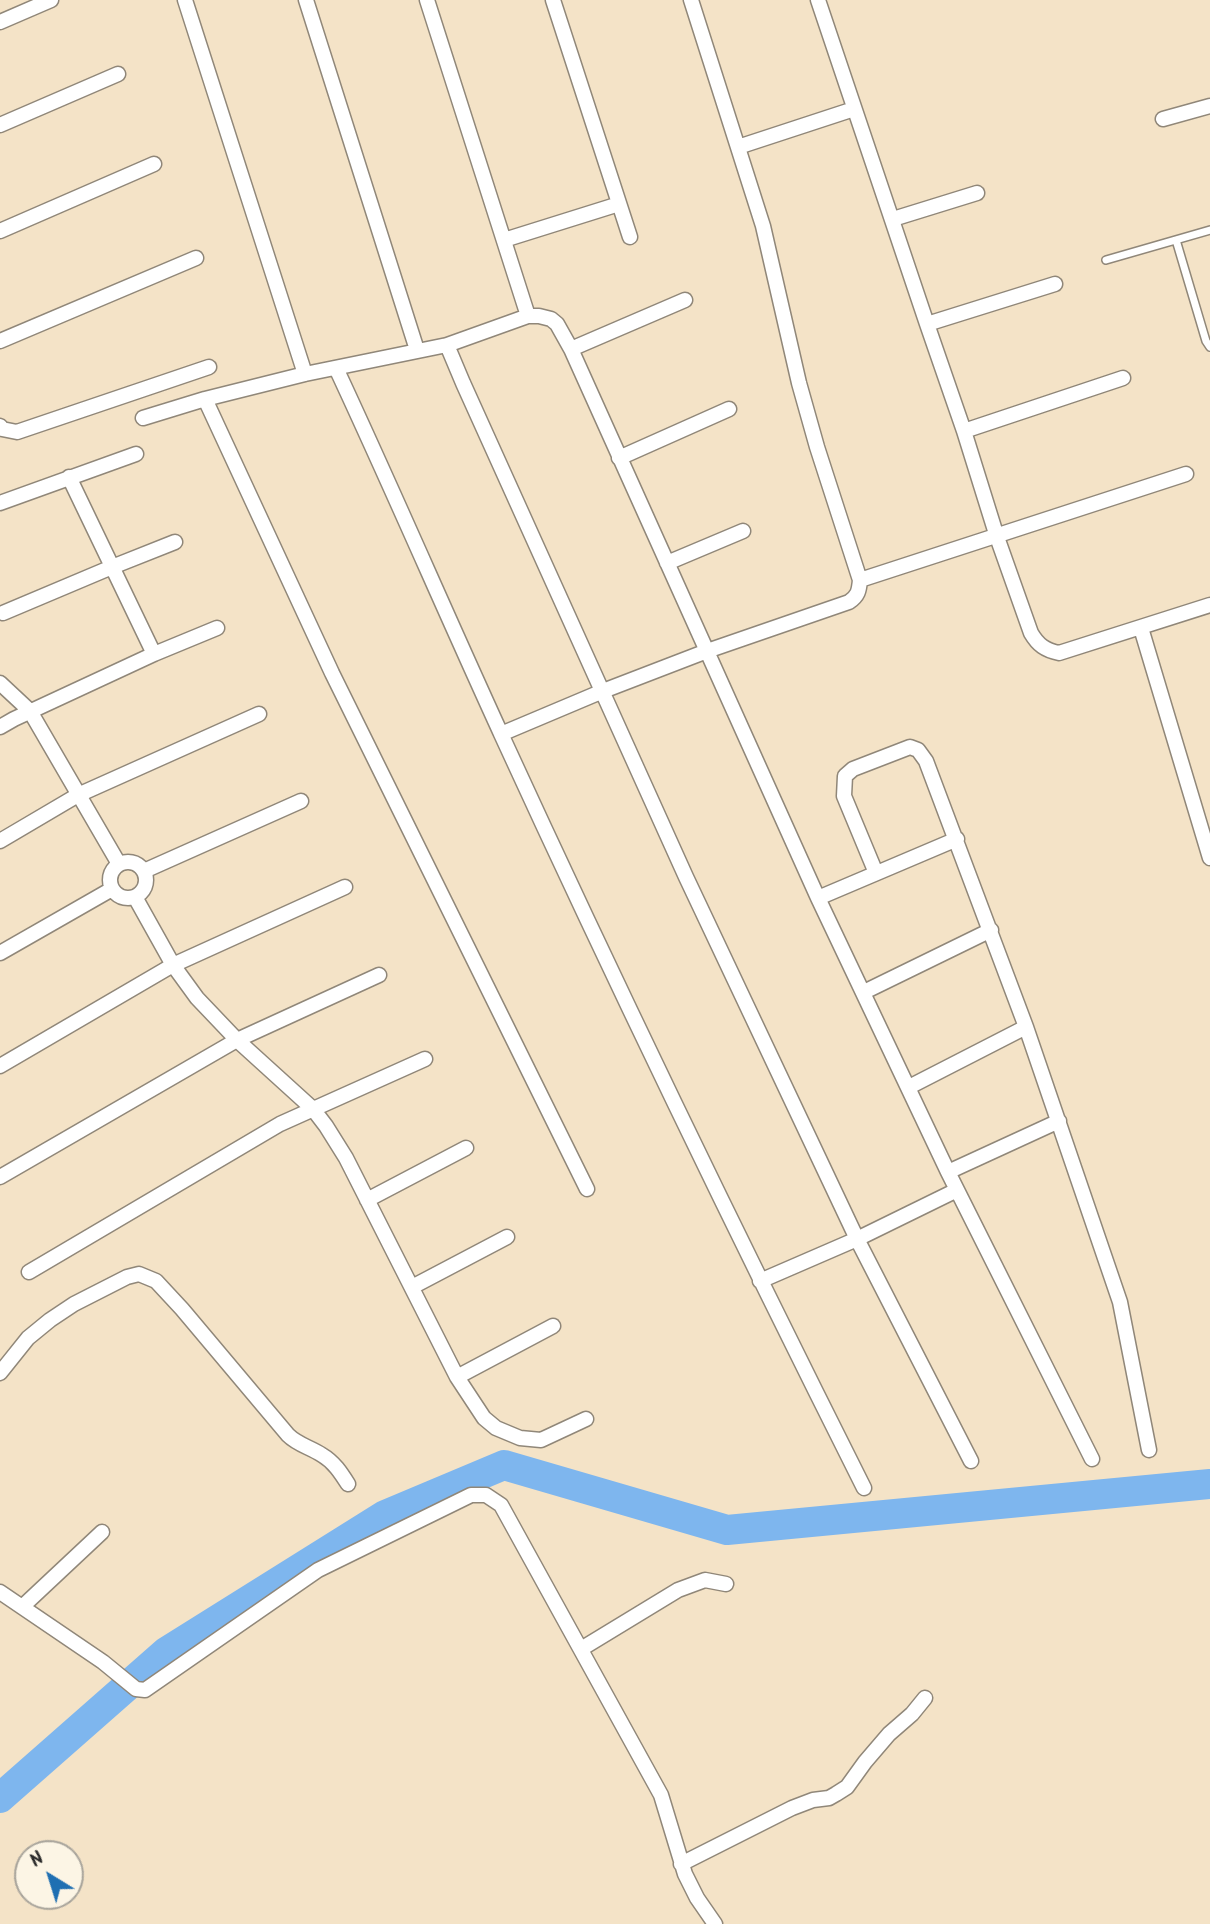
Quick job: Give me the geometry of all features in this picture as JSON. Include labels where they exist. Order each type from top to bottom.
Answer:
[{"type":"street","points":[[0,22],[51,0]]},
{"type":"street","points":[[186,0],[305,374]]},
{"type":"street","points":[[306,0],[417,350]]},
{"type":"street","points":[[428,0],[528,317]]},
{"type":"street","points":[[553,0],[629,237]]},
{"type":"street","points":[[501,734],[603,691],[849,602],[859,592],[860,580],[806,409],[763,226],[691,0]]},
{"type":"street","points":[[818,0],[964,431],[997,537],[1036,641],[1044,649],[1059,653],[1210,605]]},
{"type":"street","points":[[0,125],[118,74]]},
{"type":"street","points":[[1163,119],[1210,106]]},
{"type":"street","points":[[738,147],[854,108]]},
{"type":"street","points":[[0,231],[153,164]]},
{"type":"street","points":[[893,219],[977,193]]},
{"type":"street","points":[[504,240],[619,204]]},
{"type":"street","points":[[0,341],[196,258]]},
{"type":"street","points":[[926,324],[1055,284]]},
{"type":"street","points":[[571,349],[685,300]]},
{"type":"street","points":[[143,418],[305,374],[447,345],[528,317],[551,319],[557,324],[571,349],[818,898],[948,1172],[1092,1459]]},
{"type":"street","points":[[447,345],[686,877],[857,1239],[971,1461]]},
{"type":"street","points":[[0,426],[2,429],[17,432],[209,368]]},
{"type":"street","points":[[336,368],[501,734],[760,1281],[864,1488]]},
{"type":"street","points":[[964,431],[1123,378]]},
{"type":"street","points":[[205,399],[332,673],[587,1189]]},
{"type":"street","points":[[619,458],[729,409]]},
{"type":"street","points":[[0,503],[136,454]]},
{"type":"street","points":[[860,580],[1186,474]]},
{"type":"street","points":[[69,477],[154,654]]},
{"type":"street","points":[[667,564],[743,531]]},
{"type":"street","points":[[3,613],[176,542]]},
{"type":"street","points":[[0,727],[154,654],[217,628]]},
{"type":"street","points":[[1141,628],[1210,858]]},
{"type":"street","points":[[0,684],[30,711],[119,864]]},
{"type":"street","points":[[0,841],[78,795],[259,714]]},
{"type":"street","points":[[876,873],[844,796],[845,776],[853,769],[910,747],[915,748],[922,754],[991,930],[1120,1302],[1149,1450]]},
{"type":"street","points":[[144,871],[301,801]]},
{"type":"street","points":[[818,898],[957,839]]},
{"type":"street","points":[[133,862],[144,871],[145,886],[135,897],[122,897],[112,889],[110,875],[119,864],[133,862]]},
{"type":"street","points":[[0,1066],[173,965],[345,887]]},
{"type":"street","points":[[0,953],[112,889]]},
{"type":"street","points":[[135,897],[173,965],[197,998],[237,1040],[313,1109],[336,1142],[457,1377],[484,1418],[496,1428],[520,1438],[541,1440],[586,1419]]},
{"type":"street","points":[[864,992],[991,930]]},
{"type":"street","points":[[0,1177],[237,1040],[379,975]]},
{"type":"street","points":[[909,1087],[1026,1027]]},
{"type":"street","points":[[29,1272],[279,1124],[425,1059]]},
{"type":"street","points":[[948,1172],[1059,1121]]},
{"type":"street","points":[[367,1200],[466,1148]]},
{"type":"street","points":[[760,1281],[857,1239],[957,1189]]},
{"type":"street","points":[[412,1287],[508,1237]]},
{"type":"street","points":[[0,1373],[27,1338],[74,1304],[127,1277],[139,1274],[146,1276],[156,1282],[182,1308],[288,1435],[296,1443],[325,1456],[337,1467],[348,1484]]},
{"type":"street","points":[[457,1377],[553,1326]]},
{"type":"street","points":[[0,1592],[103,1662],[136,1689],[145,1690],[318,1570],[471,1495],[486,1495],[501,1505],[661,1795],[681,1864],[696,1898],[715,1924]]},
{"type":"street","points":[[22,1607],[102,1532]]},
{"type":"street","points":[[581,1649],[678,1590],[705,1580],[726,1584]]},
{"type":"street","points":[[681,1864],[792,1808],[836,1794],[846,1787],[889,1734],[912,1714],[925,1698]]},
{"type":"lane","points":[[1106,260],[1210,230]]},
{"type":"lane","points":[[1176,240],[1210,347]]},
{"type":"waterway","points":[[0,1798],[166,1652],[385,1515],[504,1465],[727,1530],[1210,1484]]}]
